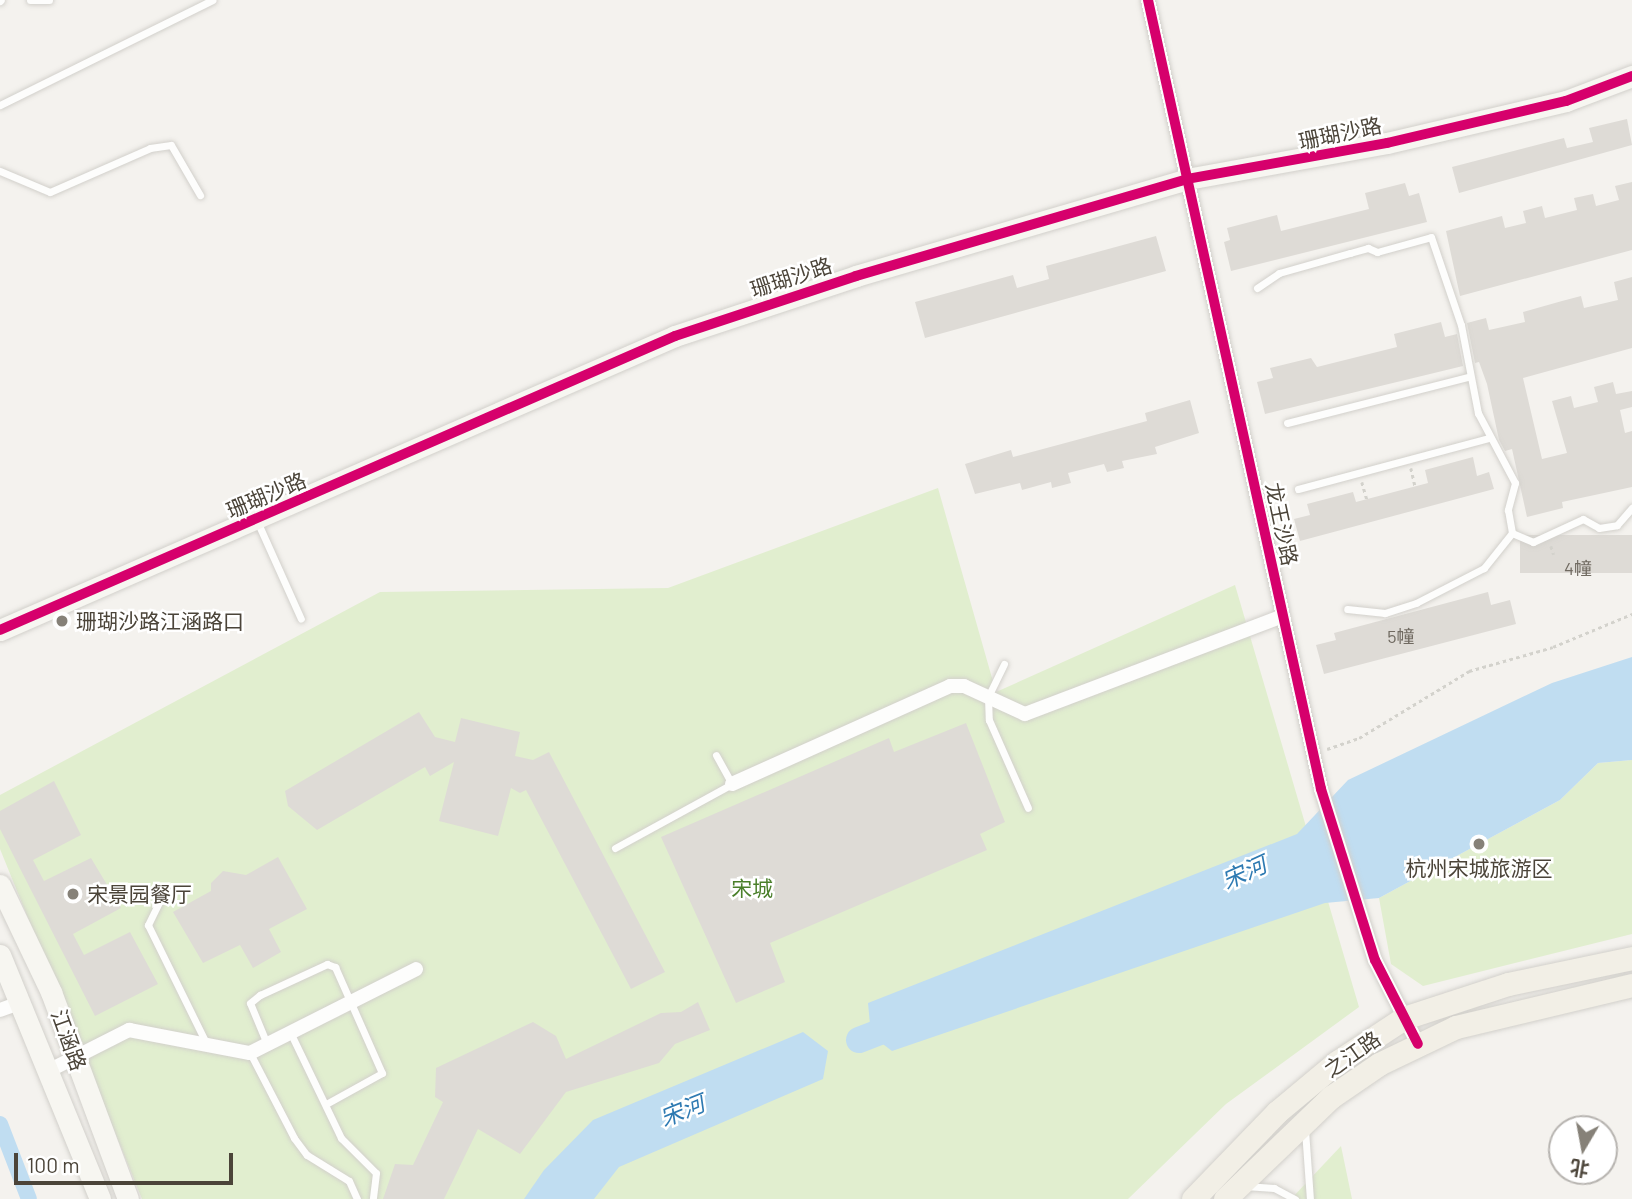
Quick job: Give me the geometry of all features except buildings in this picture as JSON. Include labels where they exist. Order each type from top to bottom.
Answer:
[{"type":"main road","name":"之江路","points":[[1193,1199],[1277,1112],[1337,1062],[1405,1018],[1508,984],[1632,958]]},
{"type":"main road","name":"之江路","points":[[1231,1193],[1305,1122],[1379,1064],[1468,1023],[1632,985]]},
{"type":"street","name":"龙王沙路","points":[[1148,0],[1312,755],[1356,910],[1418,1044]]},
{"type":"street","name":"珊瑚沙路","points":[[0,630],[256,521],[675,336],[869,272],[1186,179],[1387,143],[1566,101],[1632,76]]},
{"type":"street","points":[[732,784],[950,686],[964,687],[1025,713],[1283,616]]},
{"type":"street","name":"江涵路","points":[[0,885],[51,992],[128,1199]]},
{"type":"street","name":"江涵路","points":[[0,955],[50,1070],[100,1199]]},
{"type":"street","points":[[50,1070],[74,1055],[129,1030],[250,1053],[416,969]]},
{"type":"street","points":[[0,1010],[22,1002]]},
{"type":"lane","points":[[30,0],[49,0]]},
{"type":"lane","points":[[0,105],[212,0]]},
{"type":"lane","points":[[0,171],[50,192],[150,148],[171,145],[200,195]]},
{"type":"lane","points":[[1257,288],[1279,273],[1368,248],[1377,253],[1431,237],[1461,326],[1468,377],[1488,438],[1514,483],[1508,510],[1512,533],[1484,568],[1416,603],[1385,613],[1347,609]]},
{"type":"lane","points":[[1287,423],[1468,377]]},
{"type":"lane","points":[[1298,489],[1488,438]]},
{"type":"lane","points":[[1512,533],[1533,542],[1583,519],[1598,527],[1617,525],[1632,509]]},
{"type":"lane","points":[[256,521],[301,620]]},
{"type":"lane","points":[[1004,664],[988,697],[989,720],[1028,808]]},
{"type":"lane","points":[[615,848],[732,784],[716,755]]},
{"type":"lane","points":[[165,890],[148,925],[208,1047]]},
{"type":"lane","points":[[267,1044],[250,1003],[260,995],[327,964],[335,967],[382,1073],[326,1104]]},
{"type":"lane","points":[[290,1032],[351,1152],[376,1173],[373,1199]]},
{"type":"lane","points":[[250,1053],[294,1138],[307,1156],[349,1181],[357,1199]]},
{"type":"lane","points":[[1305,1122],[1310,1199]]},
{"type":"lane","points":[[1231,1193],[1274,1188],[1295,1199]]},
{"type":"path","points":[[1408,458],[1415,486]]},
{"type":"path","points":[[1359,472],[1367,499]]},
{"type":"path","points":[[1312,755],[1359,738],[1469,671],[1553,647],[1632,614]]},
{"type":"green space","name":"宋城","points":[[938,488],[996,692],[1235,585],[1359,1007],[1226,1104],[1128,1199],[142,1199],[0,849],[0,795],[380,592],[668,588]]},
{"type":"green space","points":[[1632,760],[1632,934],[1423,986],[1391,964],[1379,898],[1560,800],[1598,763]]},
{"type":"green space","points":[[1341,1146],[1352,1199],[1291,1199]]},
{"type":"water","points":[[1632,657],[1632,760],[1598,763],[1560,800],[1379,898],[1325,903],[892,1051],[871,1035],[868,1003],[1297,834],[1348,780],[1552,683]]},
{"type":"water","points":[[803,1032],[828,1051],[823,1079],[619,1167],[594,1199],[524,1199],[544,1170],[593,1120]]},
{"type":"waterway","name":"宋河","points":[[859,1040],[903,1023]]},
{"type":"waterway","points":[[0,1124],[29,1199]]},
{"type":"cycle path","points":[[1148,0],[1321,789],[1375,960],[1418,1044]]},
{"type":"cycle path","points":[[0,630],[675,336],[856,276],[1187,179],[1387,143],[1566,101],[1632,76]]},
{"type":"place","name":"珊瑚沙路江涵路口","points":[[62,621]]},
{"type":"place","name":"杭州宋城旅游区","points":[[1479,844]]},
{"type":"place","name":"宋景园餐厅","points":[[73,894]]}]
